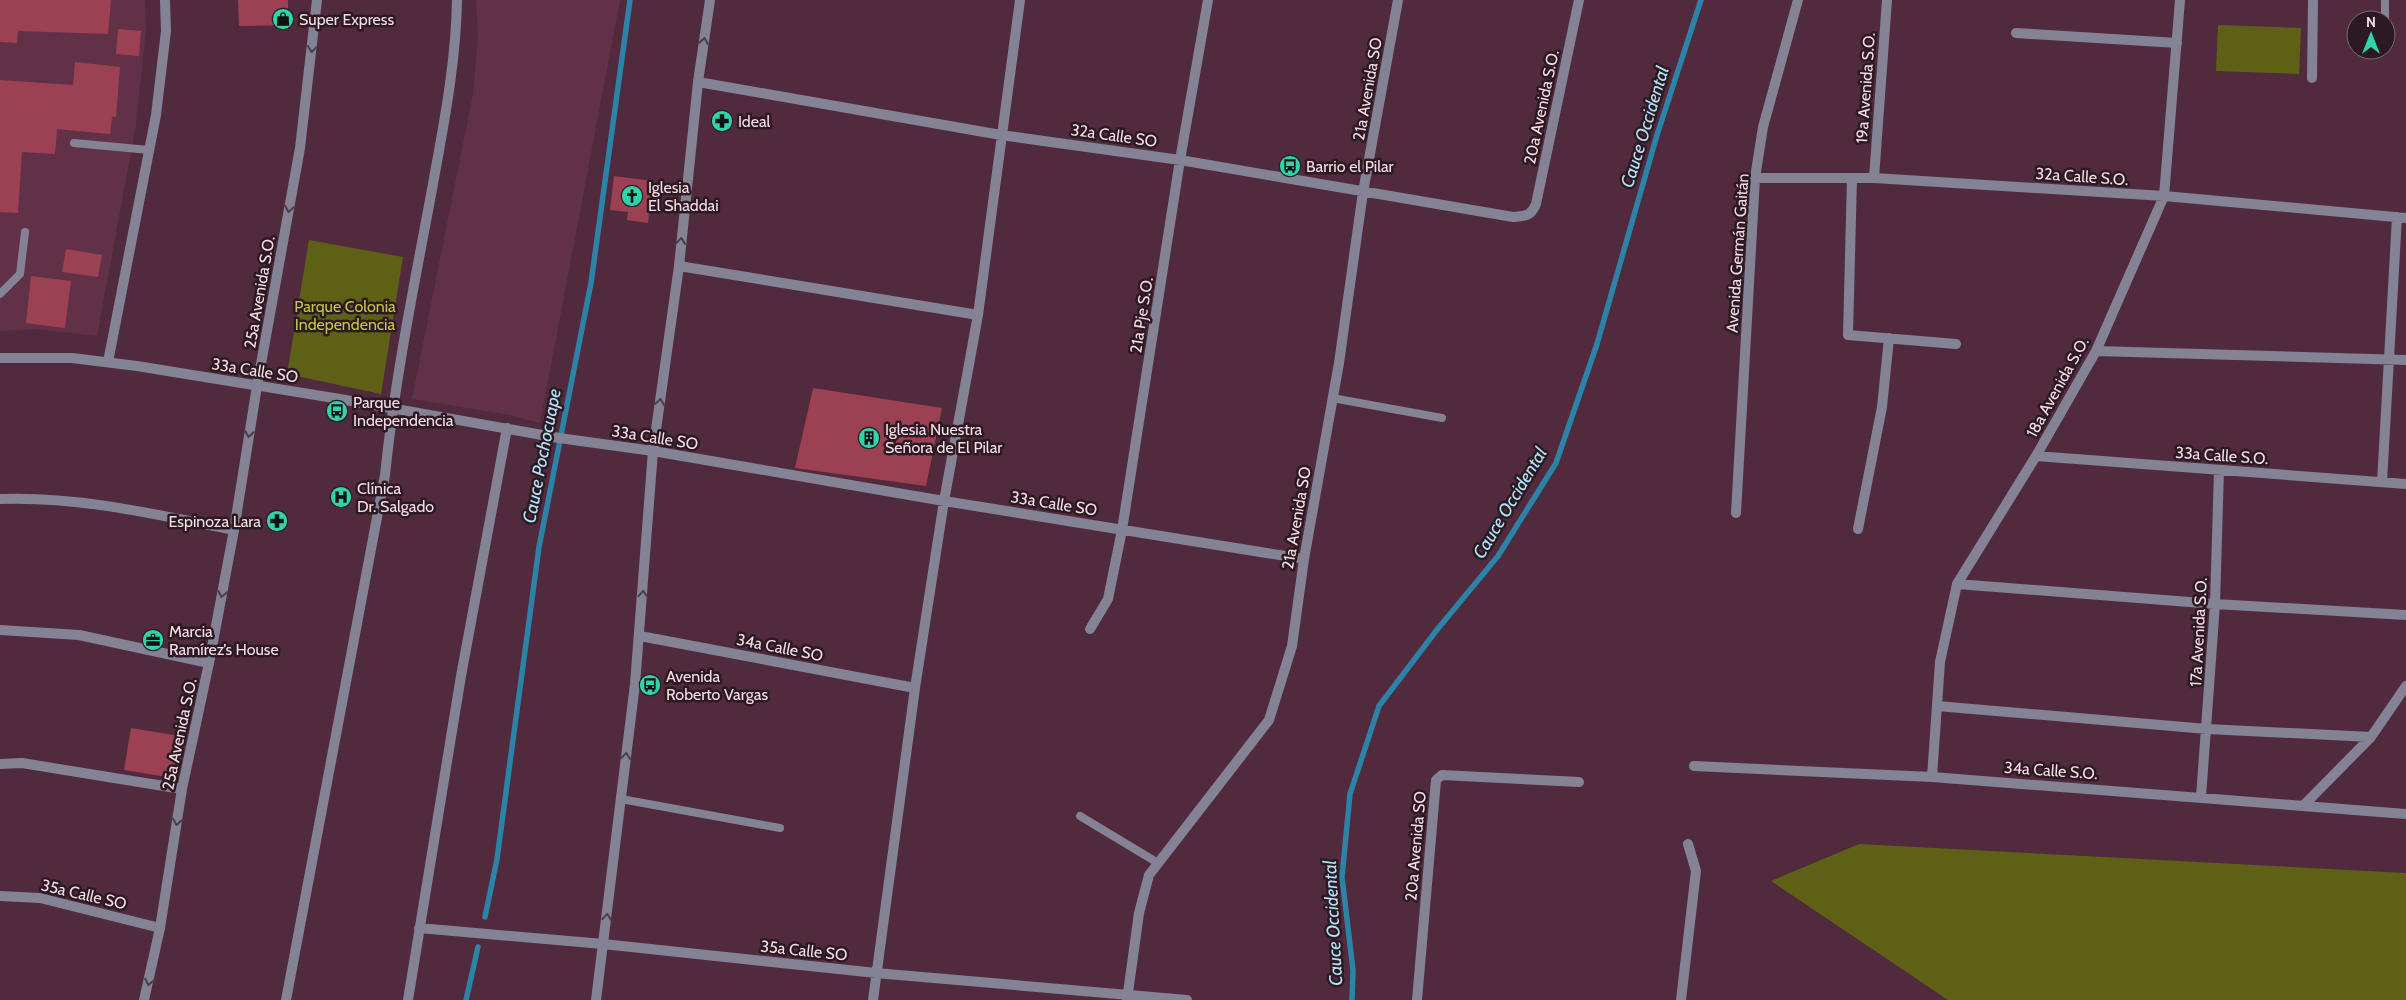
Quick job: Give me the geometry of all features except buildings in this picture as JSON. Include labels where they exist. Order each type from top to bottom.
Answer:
[{"type":"street","points":[[108,362],[149,150],[166,31],[165,0]]},
{"type":"street","name":"25a Avenida S.O.","points":[[144,1000],[160,928],[182,789],[209,663],[234,530],[257,386],[300,148],[317,0]]},
{"type":"street","points":[[286,1000],[386,475],[392,410],[449,97],[457,38],[457,0]]},
{"type":"street","points":[[596,1000],[640,636],[653,451],[679,266],[698,82],[710,0]]},
{"type":"street","points":[[873,1000],[915,688],[944,501],[978,315],[1020,0]]},
{"type":"street","name":"21a Pje S.O.","points":[[1090,629],[1108,599],[1122,530],[1180,160],[1208,0]]},
{"type":"street","name":"21a Avenida SO","points":[[1127,997],[1139,913],[1149,874],[1269,720],[1292,646],[1304,559],[1340,362],[1363,192],[1398,0]]},
{"type":"street","name":"20a Avenida S.O.","points":[[1526,216],[1532,212],[1536,204],[1579,0]]},
{"type":"street","name":"Avenida Germán Gaitán","points":[[1736,513],[1755,178],[1763,126],[1798,0]]},
{"type":"street","name":"19a Avenida S.O.","points":[[1874,178],[1887,0]]},
{"type":"street","name":"18a Avenida S.O.","points":[[1932,777],[1940,662],[1957,584],[2036,456],[2096,351],[2164,196],[2180,0]]},
{"type":"street","points":[[2312,78],[2313,0]]},
{"type":"street","points":[[2016,33],[2177,43]]},
{"type":"street","name":"32a Calle SO","points":[[698,82],[1002,134],[1180,160],[1513,217],[1526,216]]},
{"type":"street","name":"32a Calle S.O.","points":[[1755,178],[1874,178],[2164,196],[2401,218]]},
{"type":"street","points":[[1852,178],[1848,335],[1956,344]]},
{"type":"street","points":[[2382,482],[2389,359],[2401,218]]},
{"type":"street","points":[[679,266],[978,315]]},
{"type":"street","points":[[1858,529],[1882,407],[1889,338]]},
{"type":"street","points":[[2096,351],[2406,360]]},
{"type":"street","name":"33a Calle SO","points":[[0,358],[72,358],[108,362],[340,399],[392,410],[560,438],[653,451],[944,501],[1304,559]]},
{"type":"street","points":[[408,1000],[461,676],[507,428]]},
{"type":"street","name":"33a Calle S.O.","points":[[2036,456],[2406,484]]},
{"type":"street","name":"17a Avenida S.O.","points":[[2201,797],[2215,604],[2219,470]]},
{"type":"street","points":[[0,498],[77,502],[155,514],[234,530]]},
{"type":"street","points":[[1957,584],[2215,604],[2406,615]]},
{"type":"street","points":[[0,630],[79,635],[209,663]]},
{"type":"street","name":"34a Calle SO","points":[[640,636],[915,688]]},
{"type":"street","points":[[2303,806],[2370,736],[2406,686]]},
{"type":"street","points":[[1937,706],[2207,728],[2370,736]]},
{"type":"street","points":[[0,764],[22,763],[182,789]]},
{"type":"street","name":"34a Calle S.O.","points":[[1694,766],[1932,777],[2406,814]]},
{"type":"street","name":"20a Avenida SO","points":[[1416,1000],[1436,780],[1442,775],[1579,782]]},
{"type":"street","points":[[1681,1000],[1696,872],[1688,844]]},
{"type":"street","name":"35a Calle SO","points":[[0,896],[40,898],[160,928]]},
{"type":"street","name":"35a Calle SO","points":[[419,928],[603,944],[1127,997],[1186,1000]]},
{"type":"lane","points":[[74,142],[149,150]]},
{"type":"lane","points":[[0,294],[20,274],[25,232]]},
{"type":"lane","points":[[1332,398],[1442,418]]},
{"type":"lane","points":[[621,799],[780,828]]},
{"type":"lane","points":[[1080,816],[1158,864]]},
{"type":"shaded area","points":[[0,0],[145,0],[146,29],[136,125],[97,336],[35,329],[0,331]]},
{"type":"shaded area","points":[[476,0],[620,0],[540,423],[510,415],[412,399],[473,94],[478,38]]},
{"type":"green space","points":[[2218,25],[2301,28],[2299,74],[2216,71]]},
{"type":"green space","name":"Parque Colonia Independencia","points":[[309,240],[403,257],[381,394],[287,374]]},
{"type":"green space","points":[[1859,844],[2406,873],[2406,1000],[1948,1000],[1771,881]]},
{"type":"waterway","name":"Cauce Pochocuape","points":[[485,917],[497,859],[539,547],[591,283],[630,0]]},
{"type":"waterway","name":"Cauce Occidental","points":[[1352,1000],[1353,970],[1342,877],[1350,794],[1379,706],[1436,631],[1498,556],[1556,463],[1597,344],[1657,135],[1701,0]]},
{"type":"waterway","name":"Cauce Pochocuape","points":[[466,1000],[478,947]]},
{"type":"place","name":"Super Express","points":[[283,19]]},
{"type":"place","name":"Ideal","points":[[722,121]]},
{"type":"place","name":"Barrio el Pilar","points":[[1290,166]]},
{"type":"place","name":"Iglesia El Shaddai","points":[[632,196]]},
{"type":"place","name":"Parque Independencia","points":[[337,411]]},
{"type":"place","name":"Iglesia Nuestra Señora de El Pilar","points":[[869,438]]},
{"type":"place","name":"Clínica Dr. Salgado","points":[[341,497]]},
{"type":"place","name":"Espinoza Lara","points":[[277,521]]},
{"type":"place","name":"Marcia Ramírez’s House","points":[[153,640]]},
{"type":"place","name":"Avenida Roberto Vargas","points":[[650,685]]}]
